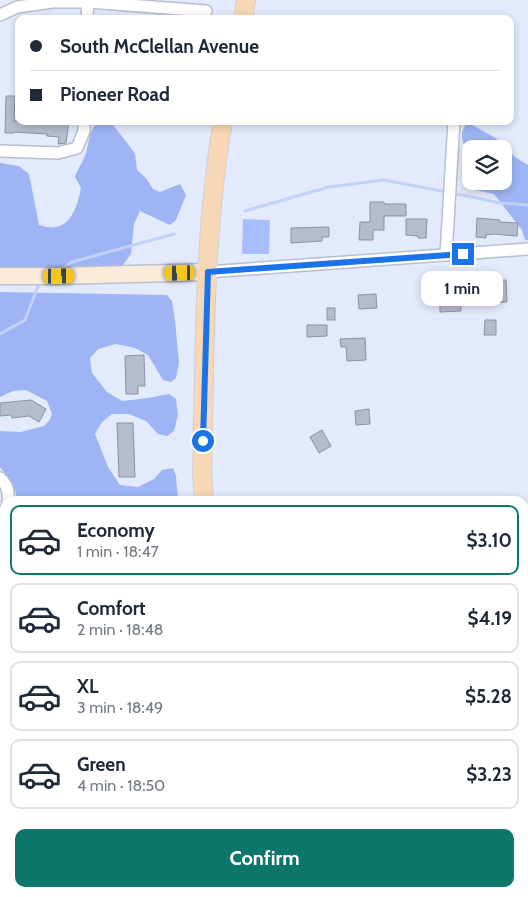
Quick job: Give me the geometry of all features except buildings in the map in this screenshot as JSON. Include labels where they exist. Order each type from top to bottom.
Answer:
[{"type":"main road","points":[[243,15],[246,0]]},
{"type":"main road","points":[[204,496],[202,472],[210,227],[222,125]]},
{"type":"street","points":[[0,15],[17,7],[52,2],[88,1],[206,11]]},
{"type":"street","points":[[87,15],[88,1]]},
{"type":"street","points":[[0,151],[58,153],[77,148],[84,131],[84,125]]},
{"type":"street","points":[[446,255],[454,125]]},
{"type":"street","points":[[0,276],[208,272],[528,249]]},
{"type":"street","points":[[0,478],[7,488],[9,496]]},
{"type":"shaded area","points":[[95,125],[113,125],[135,154],[137,170],[146,178],[153,189],[160,192],[180,184],[186,195],[176,220],[170,225],[140,211],[134,224],[131,254],[122,266],[0,270],[0,163],[19,166],[29,174],[39,225],[57,227],[69,219],[76,205],[81,188],[75,177],[86,153]]},
{"type":"shaded area","points":[[465,125],[472,125],[498,140],[462,140]]},
{"type":"shaded area","points":[[512,154],[528,165],[528,240],[525,240],[522,230],[494,194],[475,190],[512,190]]},
{"type":"shaded area","points":[[243,219],[270,220],[269,254],[242,254]]},
{"type":"shaded area","points":[[0,292],[167,295],[172,301],[175,321],[179,363],[176,378],[171,382],[163,380],[148,355],[135,348],[116,344],[98,349],[90,358],[92,373],[107,392],[122,401],[169,394],[176,399],[178,415],[174,431],[167,436],[158,434],[146,421],[129,414],[112,414],[102,422],[95,434],[108,467],[120,485],[138,487],[154,479],[162,470],[173,468],[176,476],[178,496],[17,496],[13,484],[0,467],[0,431],[21,432],[44,426],[52,414],[47,401],[26,390],[13,391],[0,397]]},
{"type":"waterway","points":[[245,211],[329,187],[384,180],[446,192]]},
{"type":"waterway","points":[[452,193],[501,203],[528,205]]},
{"type":"waterway","points":[[61,269],[72,262],[174,234]]},
{"type":"waterway","points":[[0,334],[25,320],[40,281]]},
{"type":"route","points":[[203,441],[208,272],[463,254]]}]
